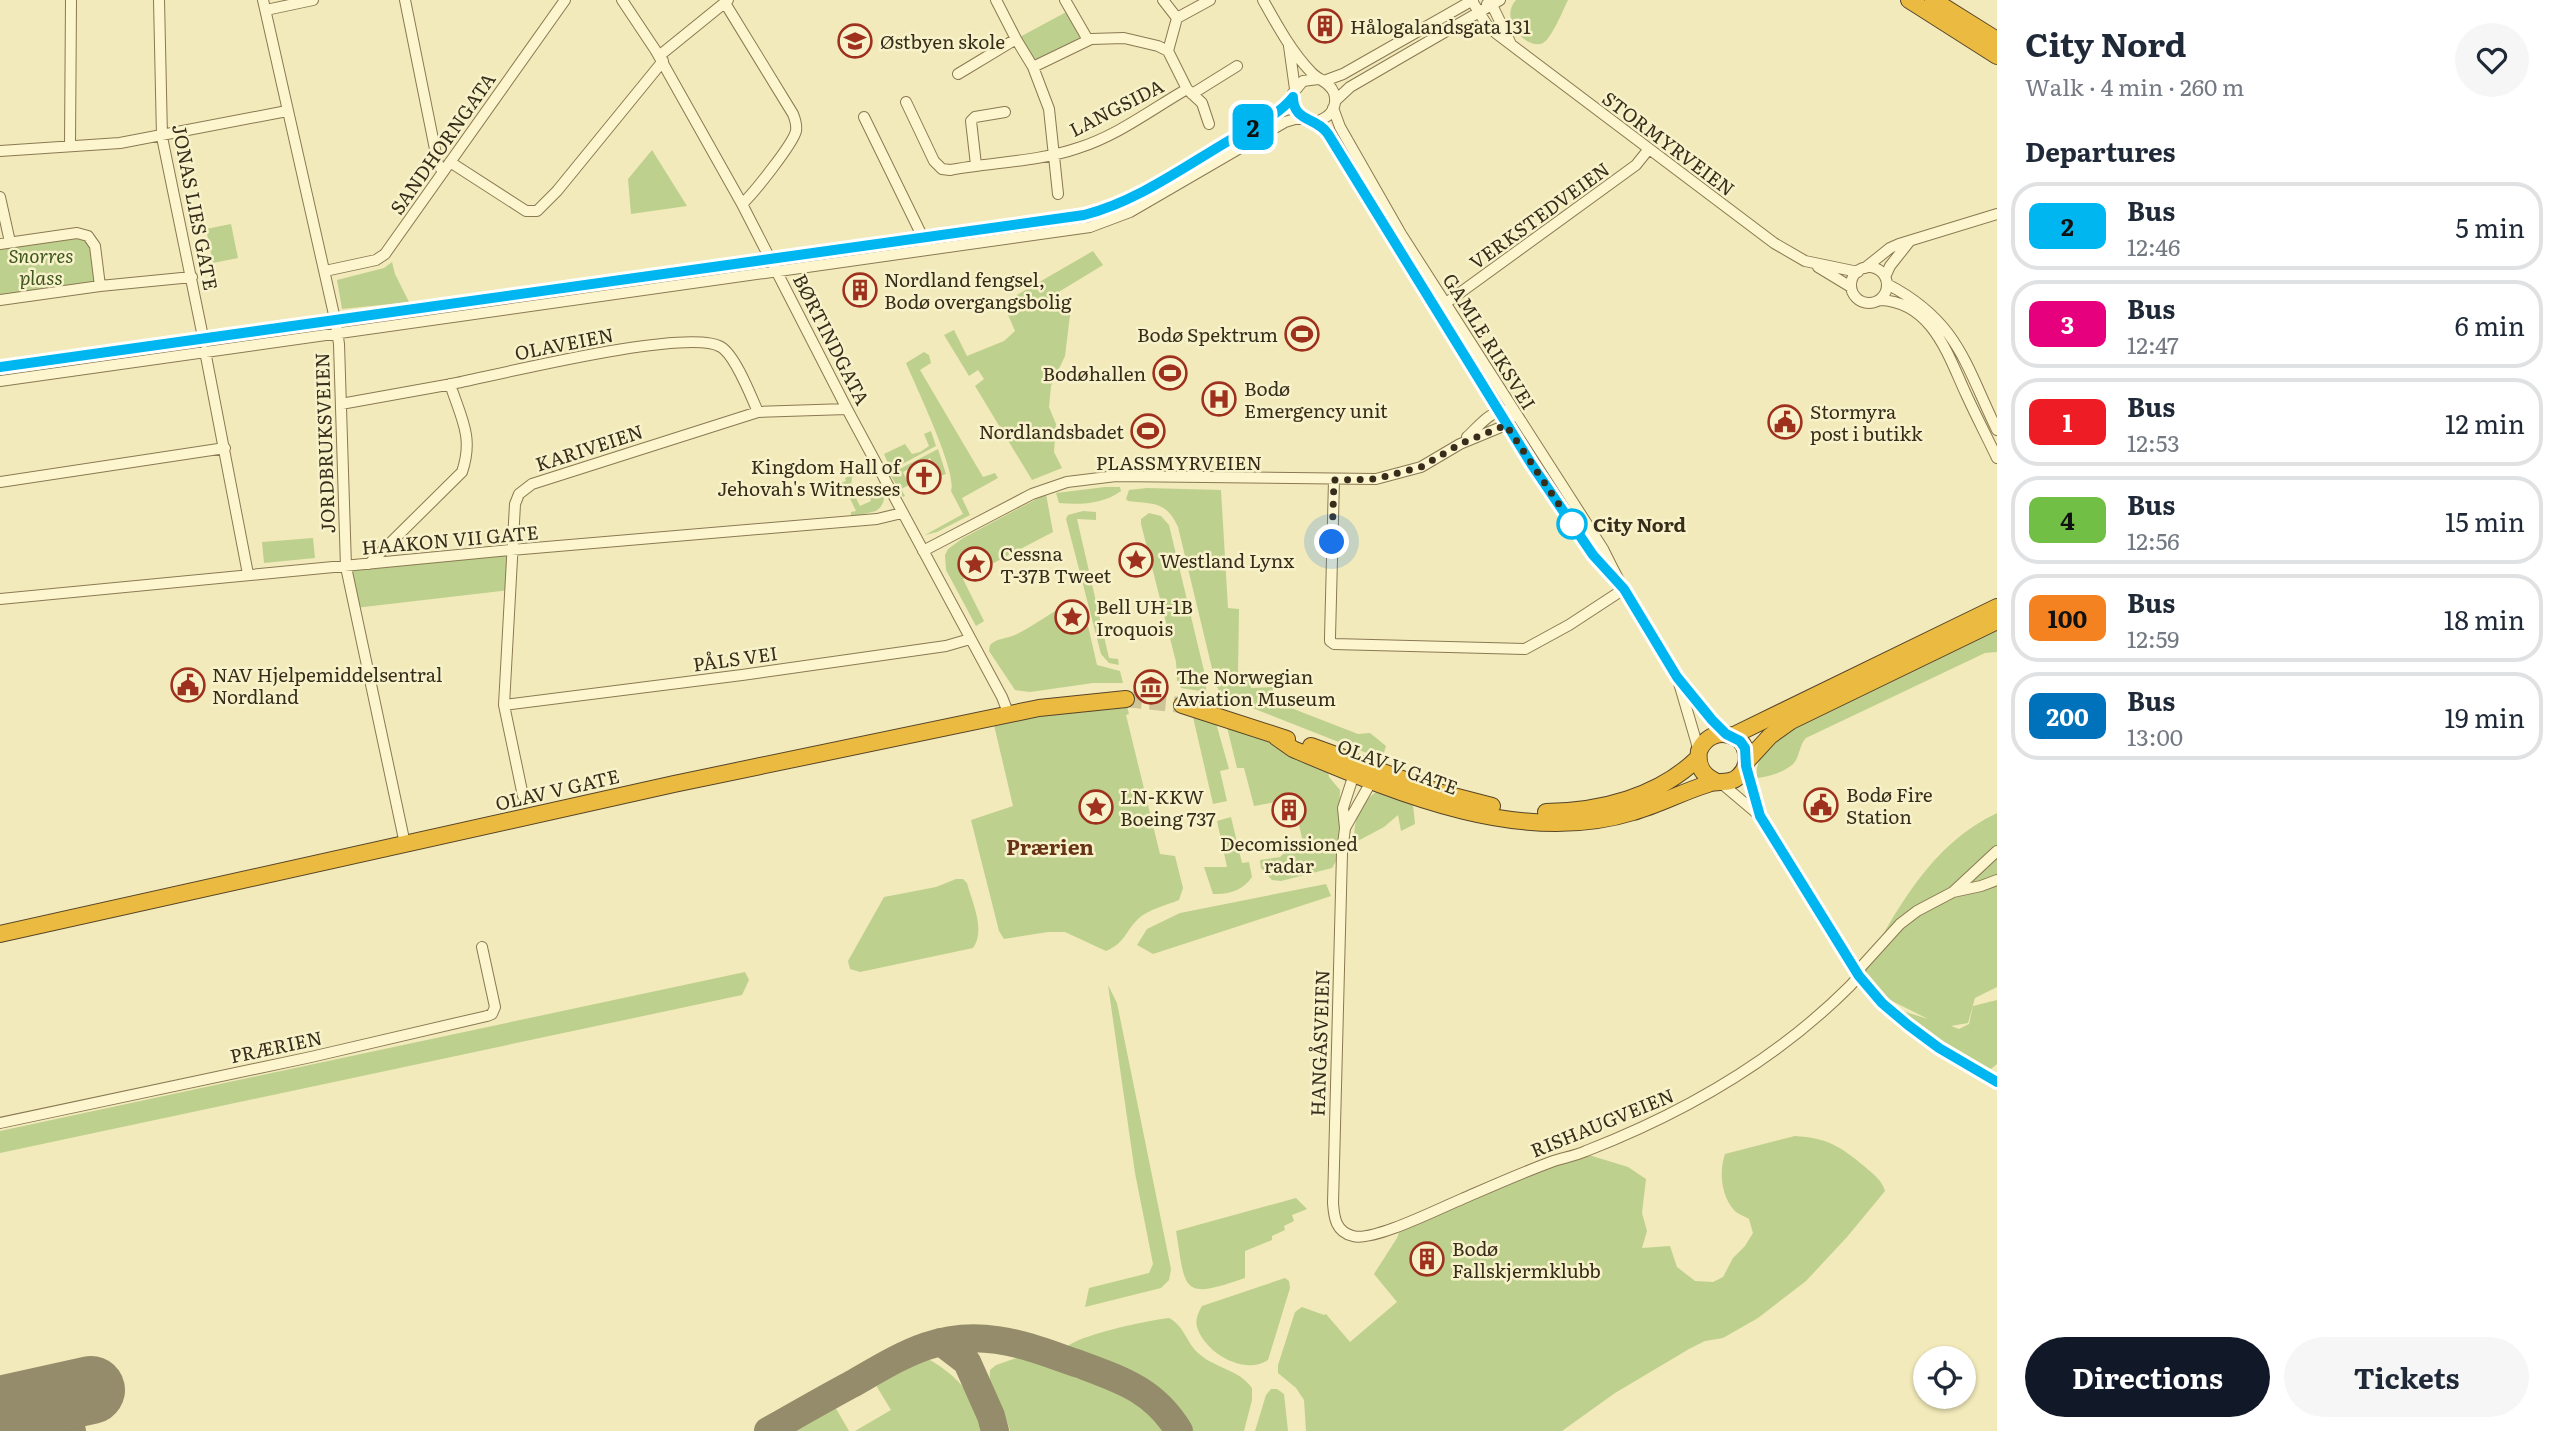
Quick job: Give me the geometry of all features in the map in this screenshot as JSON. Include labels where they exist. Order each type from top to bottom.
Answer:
[{"type":"highway","points":[[1909,0],[1997,56]]},
{"type":"highway","points":[[1933,0],[1997,40]]},
{"type":"highway","name":"OLAV V GATE","points":[[1182,705],[1276,737],[1293,749],[1364,774],[1508,809],[1562,811],[1632,798],[1672,779],[1699,755],[1710,738],[1729,735],[1997,607]]},
{"type":"highway","name":"OLAV V GATE","points":[[1364,774],[1412,797],[1459,810],[1507,818],[1569,822],[1612,818],[1718,782],[1735,779],[1770,736],[1791,721],[1997,621]]},
{"type":"highway","name":"OLAV V GATE","points":[[0,934],[674,784],[1064,704],[1126,699]]},
{"type":"highway","points":[[1729,735],[1745,748],[1746,763]]},
{"type":"highway","points":[[1699,755],[1703,772],[1718,782]]},
{"type":"street","points":[[70,145],[71,0]]},
{"type":"street","name":"JONAS LIES GATE","points":[[159,0],[162,137],[203,337]]},
{"type":"street","points":[[264,5],[313,0]]},
{"type":"street","points":[[405,0],[438,164],[527,211],[537,211],[557,191],[661,59],[727,1],[793,114],[797,127],[786,149],[742,204]]},
{"type":"street","name":"SANDHORNGATA","points":[[325,271],[376,260],[385,254],[565,0]]},
{"type":"street","name":"BØRTINDGATA","points":[[622,0],[661,59],[742,204],[923,551]]},
{"type":"street","points":[[996,0],[1033,67],[1049,109],[1058,194]]},
{"type":"street","points":[[1163,0],[1177,18]]},
{"type":"street","points":[[1168,51],[1177,18],[1210,0]]},
{"type":"street","points":[[1263,0],[1288,44],[1331,88],[1334,105]]},
{"type":"street","points":[[0,367],[1084,215],[1106,209],[1277,113],[1303,81],[1321,80],[1343,74],[1473,0],[1496,2]]},
{"type":"street","name":"STORMYRVEIEN","points":[[1473,0],[1487,25],[1648,150],[1790,254],[1852,287]]},
{"type":"street","points":[[1068,1],[1088,40]]},
{"type":"street","points":[[0,381],[1099,224],[1130,212],[1286,122],[1327,116],[1350,87],[1496,2]]},
{"type":"street","name":"STORMYRVEIEN","points":[[1496,2],[1510,42]]},
{"type":"street","name":"JORDBRUKSVEIEN","points":[[264,5],[335,319],[341,404],[346,567],[405,844]]},
{"type":"street","points":[[1033,67],[1088,40],[1125,38],[1139,41],[1168,51],[1190,92],[1202,103],[1209,124]]},
{"type":"street","points":[[958,74],[1016,39]]},
{"type":"street","points":[[1288,44],[1294,108],[1309,120]]},
{"type":"street","name":"LANGSIDA","points":[[906,102],[937,166],[950,170],[1052,155],[1095,142],[1237,66]]},
{"type":"street","name":"GAMLE RIKSVEI","points":[[1334,105],[1336,120],[1401,234],[1603,549],[1677,677],[1712,720],[1729,735]]},
{"type":"street","points":[[0,151],[120,143],[287,111]]},
{"type":"street","points":[[976,165],[971,121],[975,117],[1005,111]]},
{"type":"street","points":[[864,117],[929,250]]},
{"type":"street","name":"GAMLE RIKSVEI","points":[[1309,120],[1324,128],[1506,425],[1593,555],[1624,589]]},
{"type":"street","name":"VERKSTEDVEIEN","points":[[1446,303],[1636,165],[1648,150]]},
{"type":"street","points":[[0,198],[5,243],[77,233],[89,236],[95,246],[100,286]]},
{"type":"street","points":[[1997,214],[1891,248],[1854,276],[1852,287],[1856,297],[1863,302],[1891,300],[1915,312],[1938,334],[1997,458]]},
{"type":"street","points":[[1880,300],[1884,296],[1890,266],[1909,242]]},
{"type":"street","name":"STORMYRVEIEN","points":[[1812,264],[1861,270]]},
{"type":"street","points":[[1861,270],[1877,269],[1886,280],[1944,326],[1962,351],[1997,430]]},
{"type":"street","points":[[0,300],[192,277]]},
{"type":"street","name":"OLAVEIEN","points":[[341,404],[617,350],[671,343],[711,343],[726,352],[758,412]]},
{"type":"street","points":[[205,351],[248,574]]},
{"type":"street","points":[[369,564],[462,472],[468,454],[468,439],[450,384]]},
{"type":"street","name":"KARIVEIEN","points":[[523,796],[504,705],[511,550],[515,505],[519,494],[532,484],[758,412],[847,409]]},
{"type":"street","points":[[1499,411],[1514,413],[1506,425]]},
{"type":"street","name":"PLASSMYRVEIEN","points":[[1460,444],[1499,411]]},
{"type":"street","name":"PLASSMYRVEIEN","points":[[923,551],[1032,494],[1067,482],[1116,476],[1376,479],[1421,467],[1460,444],[1506,425]]},
{"type":"street","points":[[0,482],[225,448]]},
{"type":"street","points":[[1334,480],[1330,641],[1334,644],[1525,649],[1569,625],[1624,589]]},
{"type":"street","name":"HAAKON VII GATE","points":[[0,598],[511,550],[865,521],[902,513]]},
{"type":"street","points":[[923,551],[1009,715]]},
{"type":"street","name":"PÅLS VEI","points":[[504,705],[742,675],[946,646],[970,639]]},
{"type":"street","name":"GAMLE RIKSVEI","points":[[1677,677],[1699,755]]},
{"type":"street","points":[[1746,763],[1760,816],[1859,976],[1882,1003],[1908,1025],[1939,1048],[1995,1077]]},
{"type":"street","points":[[1345,828],[1343,808],[1364,774]]},
{"type":"street","points":[[1345,828],[1364,774]]},
{"type":"street","points":[[1718,782],[1760,816]]},
{"type":"street","name":"HANGÅSVEIEN","points":[[1345,828],[1341,863],[1333,1203],[1339,1229],[1351,1236],[1366,1238]]},
{"type":"street","name":"RISHAUGVEIEN","points":[[1366,1238],[1553,1161],[1584,1152],[1688,1105],[1773,1054],[1845,991],[1859,976],[1861,967],[1900,924],[1917,911],[1953,892],[1997,851]]},
{"type":"street","name":"RISHAUGVEIEN","points":[[1953,892],[1997,880]]},
{"type":"street","name":"PRÆRIEN","points":[[0,1123],[311,1057],[487,1016],[492,1014],[495,1007],[482,947]]},
{"type":"green space","points":[[1516,0],[1568,0],[1550,36],[1543,43],[1537,44],[1523,38],[1512,24],[1511,8]]},
{"type":"green space","points":[[1070,10],[1088,40],[1033,67],[1016,39]]},
{"type":"green space","points":[[652,150],[687,206],[631,214],[628,179]]},
{"type":"green space","points":[[231,224],[238,258],[213,263],[206,229]]},
{"type":"green space","name":"Snorres plass","points":[[88,236],[100,286],[0,300],[0,244]]},
{"type":"green space","points":[[1093,251],[1103,265],[1057,293],[1070,315],[1065,356],[1051,386],[1049,407],[1056,424],[1054,452],[1062,468],[1032,480],[975,386],[984,379],[978,370],[969,376],[944,335],[954,330],[967,356],[1004,341],[1015,331],[1003,303]]},
{"type":"green space","points":[[392,262],[409,302],[342,309],[337,280],[384,268]]},
{"type":"green space","points":[[924,352],[929,355],[931,363],[920,370],[983,477],[995,473],[998,478],[962,498],[970,515],[937,532],[925,535],[963,514],[951,491],[948,466],[942,448],[906,363]]},
{"type":"green space","points":[[931,431],[936,446],[891,470],[884,454],[905,444],[912,454],[920,452],[929,446],[924,434]]},
{"type":"green space","points":[[938,449],[946,474],[940,476],[930,458],[903,472],[909,485],[901,489],[905,496],[903,497],[890,474]]},
{"type":"green space","points":[[867,456],[873,468],[852,477],[851,488],[860,506],[871,501],[870,497],[877,491],[874,485],[881,482],[884,490],[883,502],[876,511],[851,517],[851,512],[856,511],[844,486],[836,487],[834,483],[839,480],[841,483],[846,481],[845,478],[868,467],[865,458]]},
{"type":"green space","points":[[1120,487],[1121,491],[1092,503],[1075,504],[1059,503],[1056,493]]},
{"type":"green space","points":[[1129,490],[1221,490],[1228,608],[1239,609],[1238,674],[1251,674],[1251,688],[1273,687],[1273,701],[1358,734],[1370,733],[1386,746],[1382,759],[1222,696],[1216,685],[1178,527],[1164,508],[1126,499]]},
{"type":"green space","points":[[1046,494],[1053,532],[963,579],[984,621],[976,626],[946,570],[945,555],[948,549],[963,538]]},
{"type":"green space","points":[[1083,511],[1096,512],[1096,520],[1077,519],[1109,658],[1118,659],[1119,665],[1109,663],[1101,654],[1066,519],[1068,515]]},
{"type":"green space","points":[[1149,513],[1161,516],[1169,525],[1206,679],[1206,692],[1181,688],[1177,680],[1176,662],[1141,524],[1141,519]]},
{"type":"green space","points":[[313,538],[315,558],[264,563],[262,542]]},
{"type":"green space","points":[[511,550],[511,590],[355,608],[346,567]]},
{"type":"green space","points":[[1074,601],[1083,604],[1097,665],[1120,671],[1123,683],[1093,683],[1030,692],[1015,690],[989,651],[990,645],[1023,631]]},
{"type":"green space","points":[[1997,627],[1997,652],[1985,653],[1806,738],[1791,766],[1757,778],[1761,757],[1787,731]]},
{"type":"green space","points":[[1127,706],[1129,714],[1126,715],[1160,854],[1175,856],[1183,888],[1179,900],[1142,916],[1121,941],[1106,951],[1065,932],[1004,939],[999,931],[971,820],[1013,806],[994,725],[1075,710]]},
{"type":"green space","points":[[1193,717],[1216,723],[1229,769],[1220,771],[1227,801],[1213,804]]},
{"type":"green space","points":[[1226,723],[1327,767],[1329,777],[1340,790],[1338,858],[1332,868],[1281,881],[1272,880],[1261,868],[1260,860],[1280,857],[1287,850],[1304,847],[1297,816],[1302,803],[1297,794],[1286,792],[1276,802],[1254,806],[1244,768],[1237,768]]},
{"type":"green space","points":[[1378,791],[1413,804],[1415,824],[1401,831],[1398,815],[1384,827],[1354,843],[1358,813],[1366,801]]},
{"type":"green space","points":[[1997,813],[1997,987],[1975,998],[1968,1023],[1951,1026],[1959,1029],[1969,1024],[1973,1006],[1997,1000],[1997,1064],[1991,1069],[1953,1050],[1917,1027],[1896,1009],[1928,1019],[1884,997],[1863,971],[1902,902],[1934,861],[1974,826]]},
{"type":"green space","points":[[1231,817],[1242,863],[1249,862],[1252,877],[1235,891],[1213,894],[1204,867],[1227,867],[1217,821]]},
{"type":"green space","points":[[963,879],[967,883],[977,916],[977,941],[973,948],[860,972],[850,969],[848,961],[884,897],[936,887]]},
{"type":"green space","points":[[1326,884],[1331,896],[1153,954],[1137,945],[1147,929],[1180,913]]},
{"type":"green space","points":[[745,972],[749,980],[742,995],[0,1153],[0,1131]]},
{"type":"green space","points":[[1108,985],[1117,1003],[1171,1269],[1169,1280],[1161,1288],[1085,1307],[1089,1288],[1149,1273],[1153,1264],[1135,1173]]},
{"type":"green space","points":[[1795,1136],[1825,1141],[1840,1148],[1874,1175],[1885,1191],[1806,1281],[1758,1318],[1723,1338],[1705,1341],[1689,1349],[1615,1393],[1562,1431],[1306,1431],[1304,1400],[1296,1388],[1278,1373],[1278,1365],[1295,1312],[1302,1307],[1326,1314],[1350,1342],[1397,1302],[1374,1274],[1397,1238],[1402,1224],[1553,1161],[1589,1155],[1628,1167],[1646,1179],[1642,1213],[1647,1231],[1642,1248],[1670,1246],[1677,1267],[1695,1281],[1713,1282],[1723,1277],[1733,1258],[1753,1233],[1749,1219],[1735,1211],[1726,1198],[1722,1175],[1725,1154]]},
{"type":"green space","points":[[1296,1198],[1307,1209],[1292,1215],[1294,1221],[1284,1226],[1285,1230],[1272,1236],[1272,1240],[1245,1251],[1245,1278],[1209,1289],[1190,1286],[1182,1267],[1176,1231]]},
{"type":"green space","points":[[1285,1278],[1289,1281],[1290,1288],[1268,1360],[1259,1364],[1238,1363],[1217,1353],[1201,1337],[1196,1324],[1202,1306]]},
{"type":"green space","points":[[1169,1318],[1178,1325],[1197,1352],[1240,1377],[1252,1388],[1252,1400],[1244,1431],[1192,1431],[1181,1413],[1154,1386],[1121,1369],[1066,1348],[1098,1333]]},
{"type":"green space","points":[[1025,1355],[1122,1390],[1143,1402],[1167,1431],[1010,1431],[991,1387],[990,1370],[996,1365]]},
{"type":"green space","points":[[930,1360],[949,1373],[965,1389],[980,1419],[981,1431],[855,1431],[891,1410],[877,1387],[878,1379],[903,1366]]},
{"type":"green space","points":[[1271,1389],[1277,1389],[1284,1394],[1288,1431],[1255,1431],[1266,1395]]},
{"type":"green space","points":[[834,1405],[849,1431],[790,1431]]},
{"type":"taxiway","points":[[768,1431],[904,1355],[938,1343],[976,1338],[1029,1347],[1123,1381],[1159,1405],[1179,1431]]},
{"type":"taxiway","points":[[941,1342],[967,1362],[995,1431]]},
{"type":"taxiway","points":[[37,1402],[62,1416],[72,1431]]},
{"type":"runway","points":[[0,1410],[91,1390]]},
{"type":"tunnel","points":[[1126,699],[1182,705]]},
{"type":"bus line","name":"2","points":[[0,367],[1095,213],[1122,202],[1180,170],[1277,113],[1293,97],[1294,108],[1300,116],[1324,128],[1328,134],[1506,425],[1593,555],[1624,589],[1677,677],[1712,720],[1726,734],[1740,741],[1745,748],[1746,766],[1760,816],[1859,976],[1882,1003],[1908,1025],[1939,1048],[1997,1082]]},
{"type":"place","name":"Hålogalandsgata 131","points":[[1325,26]]},
{"type":"place","name":"Østbyen skole","points":[[855,41]]},
{"type":"place","name":"Nordland fengsel, Bodø overgangsbolig","points":[[860,290]]},
{"type":"place","name":"Bodø Spektrum","points":[[1302,334]]},
{"type":"place","name":"Bodøhallen","points":[[1170,373]]},
{"type":"place","name":"Bodø Emergency unit","points":[[1219,399]]},
{"type":"place","name":"Stormyra post i butikk","points":[[1785,422]]},
{"type":"place","name":"Nordlandsbadet","points":[[1148,431]]},
{"type":"place","name":"Kingdom Hall of Jehovah's Witnesses","points":[[924,477]]},
{"type":"place","name":"City Nord","points":[[1572,524]]},
{"type":"place","name":"Westland Lynx","points":[[1136,560]]},
{"type":"place","name":"Cessna T-37B Tweet","points":[[975,564]]},
{"type":"place","name":"Bell UH-1B Iroquois","points":[[1072,617]]},
{"type":"place","name":"NAV Hjelpemiddelsentral Nordland","points":[[188,685]]},
{"type":"place","name":"The Norwegian Aviation Museum","points":[[1151,687]]},
{"type":"place","name":"Bodø Fire Station","points":[[1821,805]]},
{"type":"place","name":"LN-KKW Boeing 737","points":[[1096,807]]},
{"type":"place","name":"Decomissioned radar","points":[[1289,810]]},
{"type":"place","name":"Bodø Fallskjermklubb","points":[[1427,1259]]},
{"type":"district","name":"Prærien","points":[[1050,845]]},
{"type":"route","points":[[1332,542],[1334,480],[1376,479],[1421,467],[1460,444],[1506,425],[1532,465],[1578,533],[1572,524]]}]
